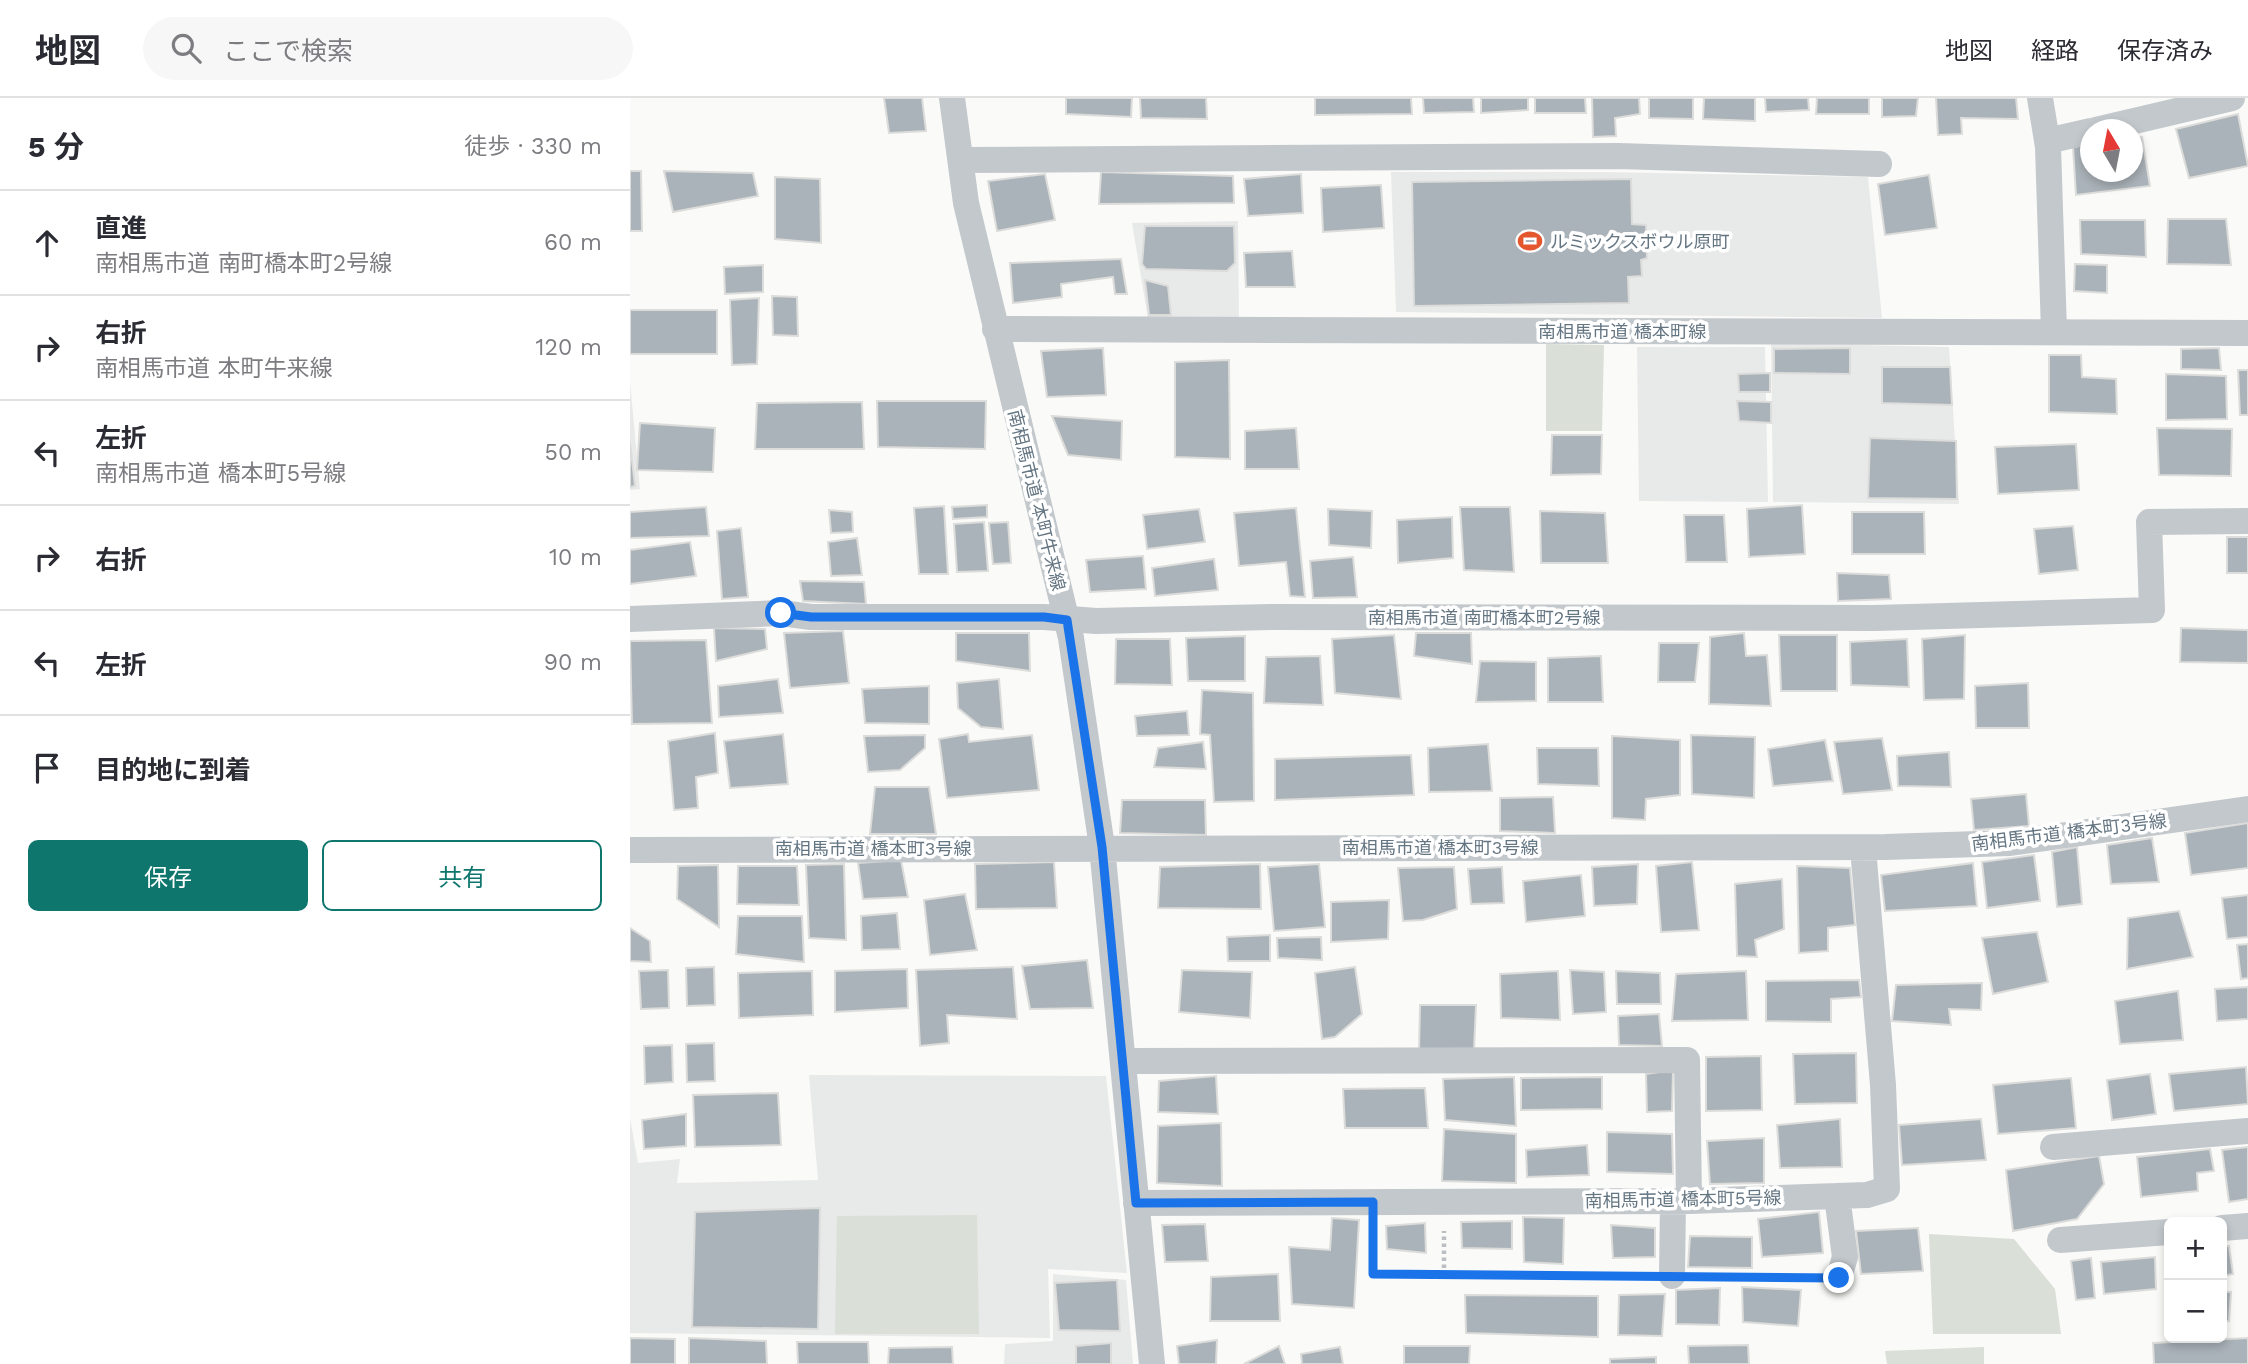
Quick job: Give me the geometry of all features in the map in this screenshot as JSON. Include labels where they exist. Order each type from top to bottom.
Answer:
[{"type":"street","name":"南相馬市道 本町牛来線","points":[[952,98],[967,203],[995,329],[1067,620],[1102,847],[1152,1364]]},
{"type":"street","points":[[2040,98],[2047,141],[2054,331]]},
{"type":"street","points":[[2137,119],[2204,101],[2232,98]]},
{"type":"street","points":[[2047,141],[2080,134]]},
{"type":"street","points":[[961,160],[1618,156],[1879,164]]},
{"type":"street","name":"南相馬市道 橋本町線","points":[[995,329],[2248,333]]},
{"type":"street","name":"南相馬市道 南町橋本町2号線","points":[[630,619],[781,613],[811,617],[1044,617],[1067,620],[1271,617],[1875,618],[2152,610],[2149,522],[2248,522]]},
{"type":"street","name":"南相馬市道 橋本町3号線","points":[[630,850],[1102,847],[1863,848],[2010,843],[2248,809]]},
{"type":"street","name":"南相馬市道 橋本町5号線","points":[[1136,1203],[1681,1201],[1867,1195],[1886,1189],[1888,1171],[1863,848]]},
{"type":"street","points":[[1124,1061],[1687,1060],[1681,1201],[1672,1276]]},
{"type":"street","points":[[2053,1147],[2248,1131]]},
{"type":"street","points":[[1837,1196],[1845,1257],[1839,1278]]},
{"type":"street","points":[[2227,1228],[2248,1226]]},
{"type":"street","points":[[2060,1240],[2164,1232]]},
{"type":"path","points":[[1373,1202],[1373,1274],[1839,1278]]},
{"type":"path","points":[[1444,1202],[1444,1275]]},
{"type":"shaded area","points":[[1391,172],[1602,172],[1868,177],[1882,318],[1396,312]]},
{"type":"shaded area","points":[[1238,221],[1239,319],[1148,319],[1132,223]]},
{"type":"shaded area","points":[[1771,343],[1949,347],[1959,504],[1773,502]]},
{"type":"shaded area","points":[[1546,344],[1604,345],[1602,431],[1546,431]]},
{"type":"shaded area","points":[[1637,347],[1765,347],[1768,502],[1639,501]]},
{"type":"shaded area","points":[[630,382],[640,489],[630,490]]},
{"type":"shaded area","points":[[809,1075],[1106,1076],[1127,1273],[1048,1269],[1050,1338],[630,1333],[630,1118],[638,1163],[680,1159],[677,1183],[818,1180]]},
{"type":"shaded area","points":[[977,1215],[979,1334],[835,1334],[837,1216]]},
{"type":"shaded area","points":[[1929,1234],[2014,1239],[2055,1289],[2061,1334],[1933,1334]]},
{"type":"shaded area","points":[[1053,1274],[1126,1280],[1133,1364],[1004,1364],[1005,1344],[1053,1341]]},
{"type":"shaded area","points":[[1984,1347],[1984,1364],[1887,1364],[1885,1351]]},
{"type":"building","points":[[884,98],[922,98],[926,131],[889,133]]},
{"type":"building","points":[[1066,98],[1132,98],[1131,117],[1066,114]]},
{"type":"building","points":[[1140,98],[1206,98],[1207,119],[1141,118]]},
{"type":"building","points":[[1315,98],[1411,98],[1412,114],[1315,115]]},
{"type":"building","points":[[1423,98],[1473,98],[1474,112],[1424,113]]},
{"type":"building","points":[[1481,98],[1528,98],[1528,110],[1481,113]]},
{"type":"building","points":[[1535,98],[1585,98],[1586,113],[1535,113]]},
{"type":"building","points":[[1592,98],[1639,98],[1640,114],[1615,118],[1616,136],[1593,137]]},
{"type":"building","points":[[1649,98],[1693,98],[1693,119],[1649,118]]},
{"type":"building","points":[[1704,98],[1755,98],[1755,121],[1703,119]]},
{"type":"building","points":[[1765,98],[1808,98],[1809,110],[1766,112]]},
{"type":"building","points":[[1817,98],[1869,98],[1869,114],[1816,114]]},
{"type":"building","points":[[1882,98],[1918,98],[1916,116],[1882,117]]},
{"type":"building","points":[[1936,98],[2016,98],[2018,119],[1961,118],[1962,134],[1938,135]]},
{"type":"building","points":[[2238,114],[2248,166],[2189,178],[2176,129]]},
{"type":"building","points":[[2143,143],[2150,186],[2076,195],[2073,147],[2080,146],[2080,182],[2143,182]]},
{"type":"building","points":[[630,171],[641,171],[642,231],[630,231]]},
{"type":"building","points":[[664,171],[753,173],[758,196],[673,212]]},
{"type":"building","points":[[1101,172],[1233,176],[1234,203],[1099,204]]},
{"type":"building","points":[[1045,174],[1055,220],[997,231],[988,181]]},
{"type":"building","points":[[1301,174],[1303,213],[1248,216],[1244,179]]},
{"type":"building","points":[[1929,175],[1937,228],[1885,235],[1878,184]]},
{"type":"building","points":[[775,177],[820,179],[821,243],[775,239]]},
{"type":"building","name":"ルミックスボウル原町","points":[[1631,179],[1632,224],[1646,225],[1647,258],[1641,260],[1642,276],[1628,277],[1629,303],[1414,306],[1412,182]]},
{"type":"building","points":[[1381,185],[1384,228],[1323,232],[1321,188]]},
{"type":"building","points":[[2168,219],[2226,219],[2231,265],[2167,264]]},
{"type":"building","points":[[2080,220],[2145,220],[2146,257],[2081,254]]},
{"type":"building","points":[[1145,226],[1234,226],[1235,263],[1227,271],[1146,269],[1142,264]]},
{"type":"building","points":[[1292,251],[1295,287],[1246,287],[1244,253]]},
{"type":"building","points":[[1121,259],[1127,294],[1115,294],[1113,277],[1061,284],[1062,297],[1013,303],[1010,263]]},
{"type":"building","points":[[2075,264],[2107,265],[2107,293],[2074,291]]},
{"type":"building","points":[[763,265],[763,292],[725,294],[724,267]]},
{"type":"building","points":[[1145,280],[1168,286],[1171,315],[1149,315]]},
{"type":"building","points":[[772,296],[797,297],[798,336],[773,335]]},
{"type":"building","points":[[759,298],[757,364],[732,365],[730,300]]},
{"type":"building","points":[[630,310],[717,310],[717,354],[630,354]]},
{"type":"building","points":[[1103,348],[1106,395],[1047,397],[1041,351]]},
{"type":"building","points":[[1850,348],[1850,374],[1774,373],[1774,349]]},
{"type":"building","points":[[2219,348],[2221,370],[2181,369],[2181,349]]},
{"type":"building","points":[[2049,355],[2081,355],[2082,377],[2116,379],[2117,414],[2049,412]]},
{"type":"building","points":[[1229,360],[1230,459],[1175,457],[1175,362]]},
{"type":"building","points":[[1882,367],[1950,367],[1952,405],[1882,403]]},
{"type":"building","points":[[2238,370],[2248,370],[2248,415],[2240,415]]},
{"type":"building","points":[[1770,373],[1770,392],[1739,392],[1738,374]]},
{"type":"building","points":[[2166,374],[2226,376],[2227,419],[2166,420]]},
{"type":"building","points":[[877,401],[986,401],[985,449],[878,447]]},
{"type":"building","points":[[1737,401],[1771,402],[1771,423],[1739,421]]},
{"type":"building","points":[[862,402],[864,449],[755,449],[757,403]]},
{"type":"building","points":[[1052,416],[1122,421],[1121,460],[1068,455]]},
{"type":"building","points":[[640,423],[715,428],[713,472],[637,470]]},
{"type":"building","points":[[1296,428],[1299,469],[1245,469],[1245,431]]},
{"type":"building","points":[[2157,428],[2232,429],[2231,476],[2159,475]]},
{"type":"building","points":[[1552,435],[1602,435],[1601,474],[1551,475]]},
{"type":"building","points":[[1870,438],[1956,441],[1957,499],[1868,498]]},
{"type":"building","points":[[630,443],[635,486],[630,487]]},
{"type":"building","points":[[2076,444],[2079,490],[1998,494],[1995,447]]},
{"type":"building","points":[[987,505],[987,517],[953,519],[952,507]]},
{"type":"building","points":[[1802,505],[1805,554],[1749,557],[1747,509]]},
{"type":"building","points":[[944,506],[948,574],[919,574],[914,508]]},
{"type":"building","points":[[706,507],[709,536],[630,538],[630,512]]},
{"type":"building","points":[[1460,507],[1510,507],[1514,572],[1464,570]]},
{"type":"building","points":[[1296,508],[1305,597],[1290,596],[1286,562],[1239,566],[1234,513]]},
{"type":"building","points":[[1199,509],[1205,542],[1147,549],[1143,515]]},
{"type":"building","points":[[1328,509],[1372,511],[1371,548],[1329,545]]},
{"type":"building","points":[[829,510],[852,512],[853,532],[831,533]]},
{"type":"building","points":[[1540,511],[1605,513],[1608,563],[1541,563]]},
{"type":"building","points":[[1852,512],[1924,512],[1925,554],[1852,554]]},
{"type":"building","points":[[1684,515],[1724,515],[1727,562],[1686,562]]},
{"type":"building","points":[[1452,517],[1453,558],[1398,563],[1397,520]]},
{"type":"building","points":[[984,522],[988,571],[957,572],[954,524]]},
{"type":"building","points":[[1008,522],[1011,563],[993,564],[989,523]]},
{"type":"building","points":[[2073,526],[2078,570],[2039,574],[2034,529]]},
{"type":"building","points":[[741,528],[748,597],[722,599],[717,531]]},
{"type":"building","points":[[2227,537],[2248,537],[2248,573],[2227,573]]},
{"type":"building","points":[[857,538],[862,575],[831,576],[828,542]]},
{"type":"building","points":[[690,542],[696,576],[630,584],[630,550]]},
{"type":"building","points":[[1143,556],[1146,589],[1090,592],[1086,560]]},
{"type":"building","points":[[1353,557],[1357,597],[1313,598],[1310,561]]},
{"type":"building","points":[[1214,559],[1218,590],[1155,596],[1152,568]]},
{"type":"building","points":[[1837,573],[1889,575],[1891,599],[1838,601]]},
{"type":"building","points":[[800,581],[864,582],[866,604],[803,601]]},
{"type":"building","points":[[714,628],[765,629],[767,649],[716,661]]},
{"type":"building","points":[[2181,628],[2248,630],[2248,663],[2180,662]]},
{"type":"building","points":[[843,631],[849,683],[790,688],[784,633]]},
{"type":"building","points":[[956,633],[1029,633],[1030,671],[956,661]]},
{"type":"building","points":[[1416,633],[1471,633],[1472,664],[1414,656]]},
{"type":"building","points":[[1744,633],[1746,656],[1767,655],[1771,706],[1709,704],[1710,637]]},
{"type":"building","points":[[1394,635],[1401,699],[1335,693],[1332,639]]},
{"type":"building","points":[[1779,635],[1837,635],[1837,691],[1781,691]]},
{"type":"building","points":[[1965,635],[1964,699],[1924,700],[1922,639]]},
{"type":"building","points":[[1245,636],[1245,681],[1188,681],[1186,638]]},
{"type":"building","points":[[1116,639],[1170,639],[1172,685],[1115,684]]},
{"type":"building","points":[[1907,639],[1909,687],[1851,685],[1850,642]]},
{"type":"building","points":[[706,640],[712,723],[632,724],[630,641]]},
{"type":"building","points":[[1659,643],[1699,643],[1695,682],[1658,682]]},
{"type":"building","points":[[1320,656],[1323,705],[1264,703],[1266,657]]},
{"type":"building","points":[[1601,656],[1603,702],[1548,702],[1548,658]]},
{"type":"building","points":[[1480,661],[1536,662],[1536,701],[1476,702]]},
{"type":"building","points":[[778,679],[783,713],[719,717],[718,686]]},
{"type":"building","points":[[999,679],[1003,729],[981,727],[958,708],[957,683]]},
{"type":"building","points":[[2028,683],[2029,728],[1976,728],[1975,686]]},
{"type":"building","points":[[929,686],[929,724],[865,723],[862,689]]},
{"type":"building","points":[[1202,690],[1253,693],[1254,801],[1214,802],[1210,735],[1200,734]]},
{"type":"building","points":[[1187,711],[1189,735],[1137,736],[1135,716]]},
{"type":"building","points":[[715,733],[718,773],[696,777],[698,808],[674,810],[668,741]]},
{"type":"building","points":[[783,734],[788,784],[730,788],[724,741]]},
{"type":"building","points":[[968,734],[969,742],[1032,735],[1039,790],[947,798],[939,739]]},
{"type":"building","points":[[925,735],[925,748],[900,770],[868,772],[864,736]]},
{"type":"building","points":[[1691,735],[1755,737],[1754,798],[1692,794]]},
{"type":"building","points":[[1612,736],[1680,740],[1680,795],[1646,799],[1645,820],[1612,818]]},
{"type":"building","points":[[1882,738],[1892,790],[1843,794],[1834,742]]},
{"type":"building","points":[[1825,740],[1833,781],[1773,786],[1768,749]]},
{"type":"building","points":[[1203,742],[1206,769],[1154,767],[1158,748]]},
{"type":"building","points":[[1488,744],[1492,791],[1429,792],[1428,748]]},
{"type":"building","points":[[1537,748],[1598,748],[1599,786],[1538,784]]},
{"type":"building","points":[[1949,752],[1951,787],[1898,786],[1897,756]]},
{"type":"building","points":[[1411,755],[1414,795],[1275,800],[1275,759]]},
{"type":"building","points":[[875,787],[929,787],[936,834],[870,834]]},
{"type":"building","points":[[2026,794],[2029,826],[1974,830],[1971,799]]},
{"type":"building","points":[[1553,797],[1555,833],[1500,831],[1500,798]]},
{"type":"building","points":[[1122,800],[1205,800],[1206,835],[1120,833]]},
{"type":"building","points":[[2248,823],[2248,868],[2191,875],[2185,833]]},
{"type":"building","points":[[2152,838],[2159,882],[2111,884],[2107,845]]},
{"type":"building","points":[[2077,847],[2082,904],[2057,907],[2052,852]]},
{"type":"building","points":[[2034,855],[2040,901],[1987,908],[1982,862]]},
{"type":"building","points":[[901,860],[908,897],[863,899],[858,863]]},
{"type":"building","points":[[1054,862],[1057,908],[976,909],[975,864]]},
{"type":"building","points":[[1692,862],[1699,930],[1661,932],[1656,866]]},
{"type":"building","points":[[1973,863],[1977,906],[1885,911],[1881,875]]},
{"type":"building","points":[[844,864],[846,940],[809,938],[806,865]]},
{"type":"building","points":[[1260,864],[1261,909],[1158,908],[1160,867]]},
{"type":"building","points":[[1319,864],[1325,927],[1274,931],[1268,867]]},
{"type":"building","points":[[1638,864],[1637,904],[1594,906],[1592,867]]},
{"type":"building","points":[[718,865],[719,927],[677,899],[678,866]]},
{"type":"building","points":[[738,866],[797,866],[799,905],[737,904]]},
{"type":"building","points":[[1797,866],[1850,868],[1855,925],[1828,928],[1828,951],[1799,953]]},
{"type":"building","points":[[1454,867],[1457,909],[1423,920],[1403,921],[1398,868]]},
{"type":"building","points":[[1502,867],[1504,903],[1471,904],[1468,869]]},
{"type":"building","points":[[1581,875],[1585,916],[1526,922],[1523,881]]},
{"type":"building","points":[[1782,879],[1784,929],[1755,940],[1757,957],[1737,956],[1735,884]]},
{"type":"building","points":[[965,894],[977,950],[930,955],[924,900]]},
{"type":"building","points":[[2248,895],[2248,937],[2227,939],[2222,898]]},
{"type":"building","points":[[1389,900],[1388,939],[1331,942],[1331,902]]},
{"type":"building","points":[[2179,911],[2193,957],[2127,969],[2128,918]]},
{"type":"building","points":[[897,913],[900,949],[862,950],[861,916]]},
{"type":"building","points":[[738,916],[802,916],[804,962],[736,954]]},
{"type":"building","points":[[630,928],[650,941],[651,962],[630,961]]},
{"type":"building","points":[[2037,932],[2048,982],[1993,994],[1982,938]]},
{"type":"building","points":[[1270,935],[1270,961],[1228,961],[1227,937]]},
{"type":"building","points":[[1321,937],[1322,960],[1278,958],[1277,938]]},
{"type":"building","points":[[2248,944],[2248,978],[2241,979],[2237,945]]},
{"type":"building","points":[[1087,960],[1093,1008],[1030,1009],[1022,966]]},
{"type":"building","points":[[714,967],[715,1005],[687,1006],[686,968]]},
{"type":"building","points":[[1013,967],[1017,1019],[947,1015],[949,1043],[920,1046],[916,970]]},
{"type":"building","points":[[1355,967],[1362,1014],[1335,1037],[1322,1039],[1315,973]]},
{"type":"building","points":[[907,969],[908,1008],[835,1012],[835,971]]},
{"type":"building","points":[[668,970],[669,1008],[641,1009],[639,971]]},
{"type":"building","points":[[1182,970],[1252,972],[1250,1018],[1179,1012]]},
{"type":"building","points":[[1570,970],[1604,972],[1606,1012],[1573,1014]]},
{"type":"building","points":[[812,971],[813,1015],[739,1018],[738,973]]},
{"type":"building","points":[[1558,971],[1560,1020],[1501,1018],[1500,974]]},
{"type":"building","points":[[1616,971],[1660,973],[1661,1004],[1617,1004]]},
{"type":"building","points":[[1746,971],[1748,1020],[1672,1021],[1676,974]]},
{"type":"building","points":[[1859,980],[1861,997],[1831,999],[1831,1022],[1766,1021],[1766,981]]},
{"type":"building","points":[[1982,983],[1981,1010],[1949,1009],[1951,1025],[1892,1021],[1896,985]]},
{"type":"building","points":[[2248,987],[2248,1019],[2217,1021],[2215,989]]},
{"type":"building","points":[[2178,991],[2183,1040],[2120,1044],[2115,1001]]},
{"type":"building","points":[[1420,1005],[1476,1005],[1474,1050],[1419,1051]]},
{"type":"building","points":[[1659,1014],[1662,1046],[1619,1045],[1618,1016]]},
{"type":"building","points":[[714,1043],[715,1081],[687,1082],[686,1044]]},
{"type":"building","points":[[672,1045],[673,1082],[645,1084],[644,1046]]},
{"type":"building","points":[[1856,1053],[1857,1103],[1795,1104],[1793,1054]]},
{"type":"building","points":[[1761,1056],[1762,1110],[1706,1111],[1706,1057]]},
{"type":"building","points":[[2246,1067],[2248,1104],[2174,1111],[2169,1074]]},
{"type":"building","points":[[1673,1070],[1672,1111],[1647,1112],[1646,1074]]},
{"type":"building","points":[[2150,1074],[2156,1114],[2112,1120],[2107,1080]]},
{"type":"building","points":[[1216,1076],[1218,1114],[1158,1112],[1159,1081]]},
{"type":"building","points":[[1514,1077],[1516,1126],[1445,1120],[1443,1079]]},
{"type":"building","points":[[1602,1077],[1602,1109],[1521,1110],[1521,1078]]},
{"type":"building","points":[[2071,1078],[2076,1128],[1998,1134],[1993,1085]]},
{"type":"building","points":[[1425,1088],[1428,1128],[1345,1128],[1343,1089]]},
{"type":"building","points":[[778,1093],[781,1145],[695,1147],[693,1095]]},
{"type":"building","points":[[686,1114],[686,1146],[644,1149],[642,1120]]},
{"type":"building","points":[[1840,1119],[1842,1167],[1780,1168],[1777,1125]]},
{"type":"building","points":[[1981,1119],[1986,1160],[1902,1165],[1899,1125]]},
{"type":"building","points":[[1221,1123],[1222,1186],[1157,1183],[1158,1126]]},
{"type":"building","points":[[1444,1129],[1516,1134],[1516,1183],[1442,1181]]},
{"type":"building","points":[[1607,1132],[1672,1134],[1673,1174],[1607,1172]]},
{"type":"building","points":[[1764,1138],[1764,1183],[1710,1184],[1707,1141]]},
{"type":"building","points":[[1587,1145],[1589,1175],[1527,1177],[1526,1150]]},
{"type":"building","points":[[2248,1147],[2248,1199],[2229,1202],[2222,1150]]},
{"type":"building","points":[[2210,1149],[2214,1171],[2197,1173],[2198,1191],[2141,1197],[2137,1157]]},
{"type":"building","points":[[2099,1156],[2104,1184],[2077,1219],[2013,1231],[2006,1170]]},
{"type":"building","points":[[820,1208],[818,1329],[692,1327],[695,1212]]},
{"type":"building","points":[[1819,1212],[1823,1253],[1762,1257],[1758,1219]]},
{"type":"building","points":[[1523,1217],[1564,1218],[1563,1264],[1524,1262]]},
{"type":"building","points":[[1332,1218],[1359,1220],[1354,1308],[1292,1304],[1289,1247],[1330,1250]]},
{"type":"building","points":[[1512,1221],[1512,1249],[1462,1248],[1461,1222]]},
{"type":"building","points":[[1425,1223],[1426,1253],[1387,1249],[1386,1226]]},
{"type":"building","points":[[1205,1224],[1208,1261],[1165,1262],[1162,1225]]},
{"type":"building","points":[[1611,1225],[1655,1228],[1655,1257],[1613,1258]]},
{"type":"building","points":[[1918,1228],[1923,1271],[1861,1274],[1856,1231]]},
{"type":"building","points":[[1690,1236],[1752,1237],[1752,1268],[1688,1267]]},
{"type":"building","points":[[2227,1246],[2229,1246],[2233,1274],[2227,1275]]},
{"type":"building","points":[[2155,1257],[2156,1289],[2104,1294],[2101,1262]]},
{"type":"building","points":[[2091,1258],[2095,1298],[2076,1300],[2071,1261]]},
{"type":"building","points":[[1278,1274],[1280,1321],[1210,1321],[1211,1277]]},
{"type":"building","points":[[1117,1280],[1120,1331],[1059,1330],[1055,1283]]},
{"type":"building","points":[[1742,1287],[1801,1290],[1798,1326],[1743,1322]]},
{"type":"building","points":[[1720,1288],[1719,1325],[1676,1324],[1676,1290]]},
{"type":"building","points":[[2227,1292],[2231,1292],[2229,1321]]},
{"type":"building","points":[[1665,1294],[1662,1336],[1618,1335],[1619,1295]]},
{"type":"building","points":[[1465,1295],[1598,1296],[1598,1337],[1466,1333]]},
{"type":"building","points":[[630,1338],[675,1339],[675,1364],[630,1364]]},
{"type":"building","points":[[689,1338],[766,1341],[767,1364],[689,1364]]},
{"type":"building","points":[[2248,1338],[2248,1364],[2154,1364],[2153,1343],[2227,1343],[2227,1339]]},
{"type":"building","points":[[1217,1340],[1216,1364],[1179,1364],[1177,1346]]},
{"type":"building","points":[[797,1342],[868,1342],[869,1364],[798,1364]]},
{"type":"building","points":[[1111,1343],[1111,1364],[1076,1364],[1076,1346]]},
{"type":"building","points":[[1748,1345],[1749,1364],[1689,1364],[1688,1346]]},
{"type":"building","points":[[1279,1346],[1285,1364],[1244,1364]]},
{"type":"building","points":[[1404,1346],[1470,1346],[1469,1364],[1404,1364]]},
{"type":"building","points":[[952,1347],[953,1364],[888,1364],[889,1348]]},
{"type":"building","points":[[1340,1347],[1343,1364],[1302,1364],[1301,1354]]},
{"type":"building","points":[[1656,1357],[1656,1364],[1610,1364],[1610,1359]]},
{"type":"place","name":"ルミックスボウル原町","points":[[1530,241]]},
{"type":"route","points":[[781,613],[811,617],[1044,617],[1067,620],[1102,847],[1136,1203],[1373,1202],[1373,1274],[1839,1278]]}]
